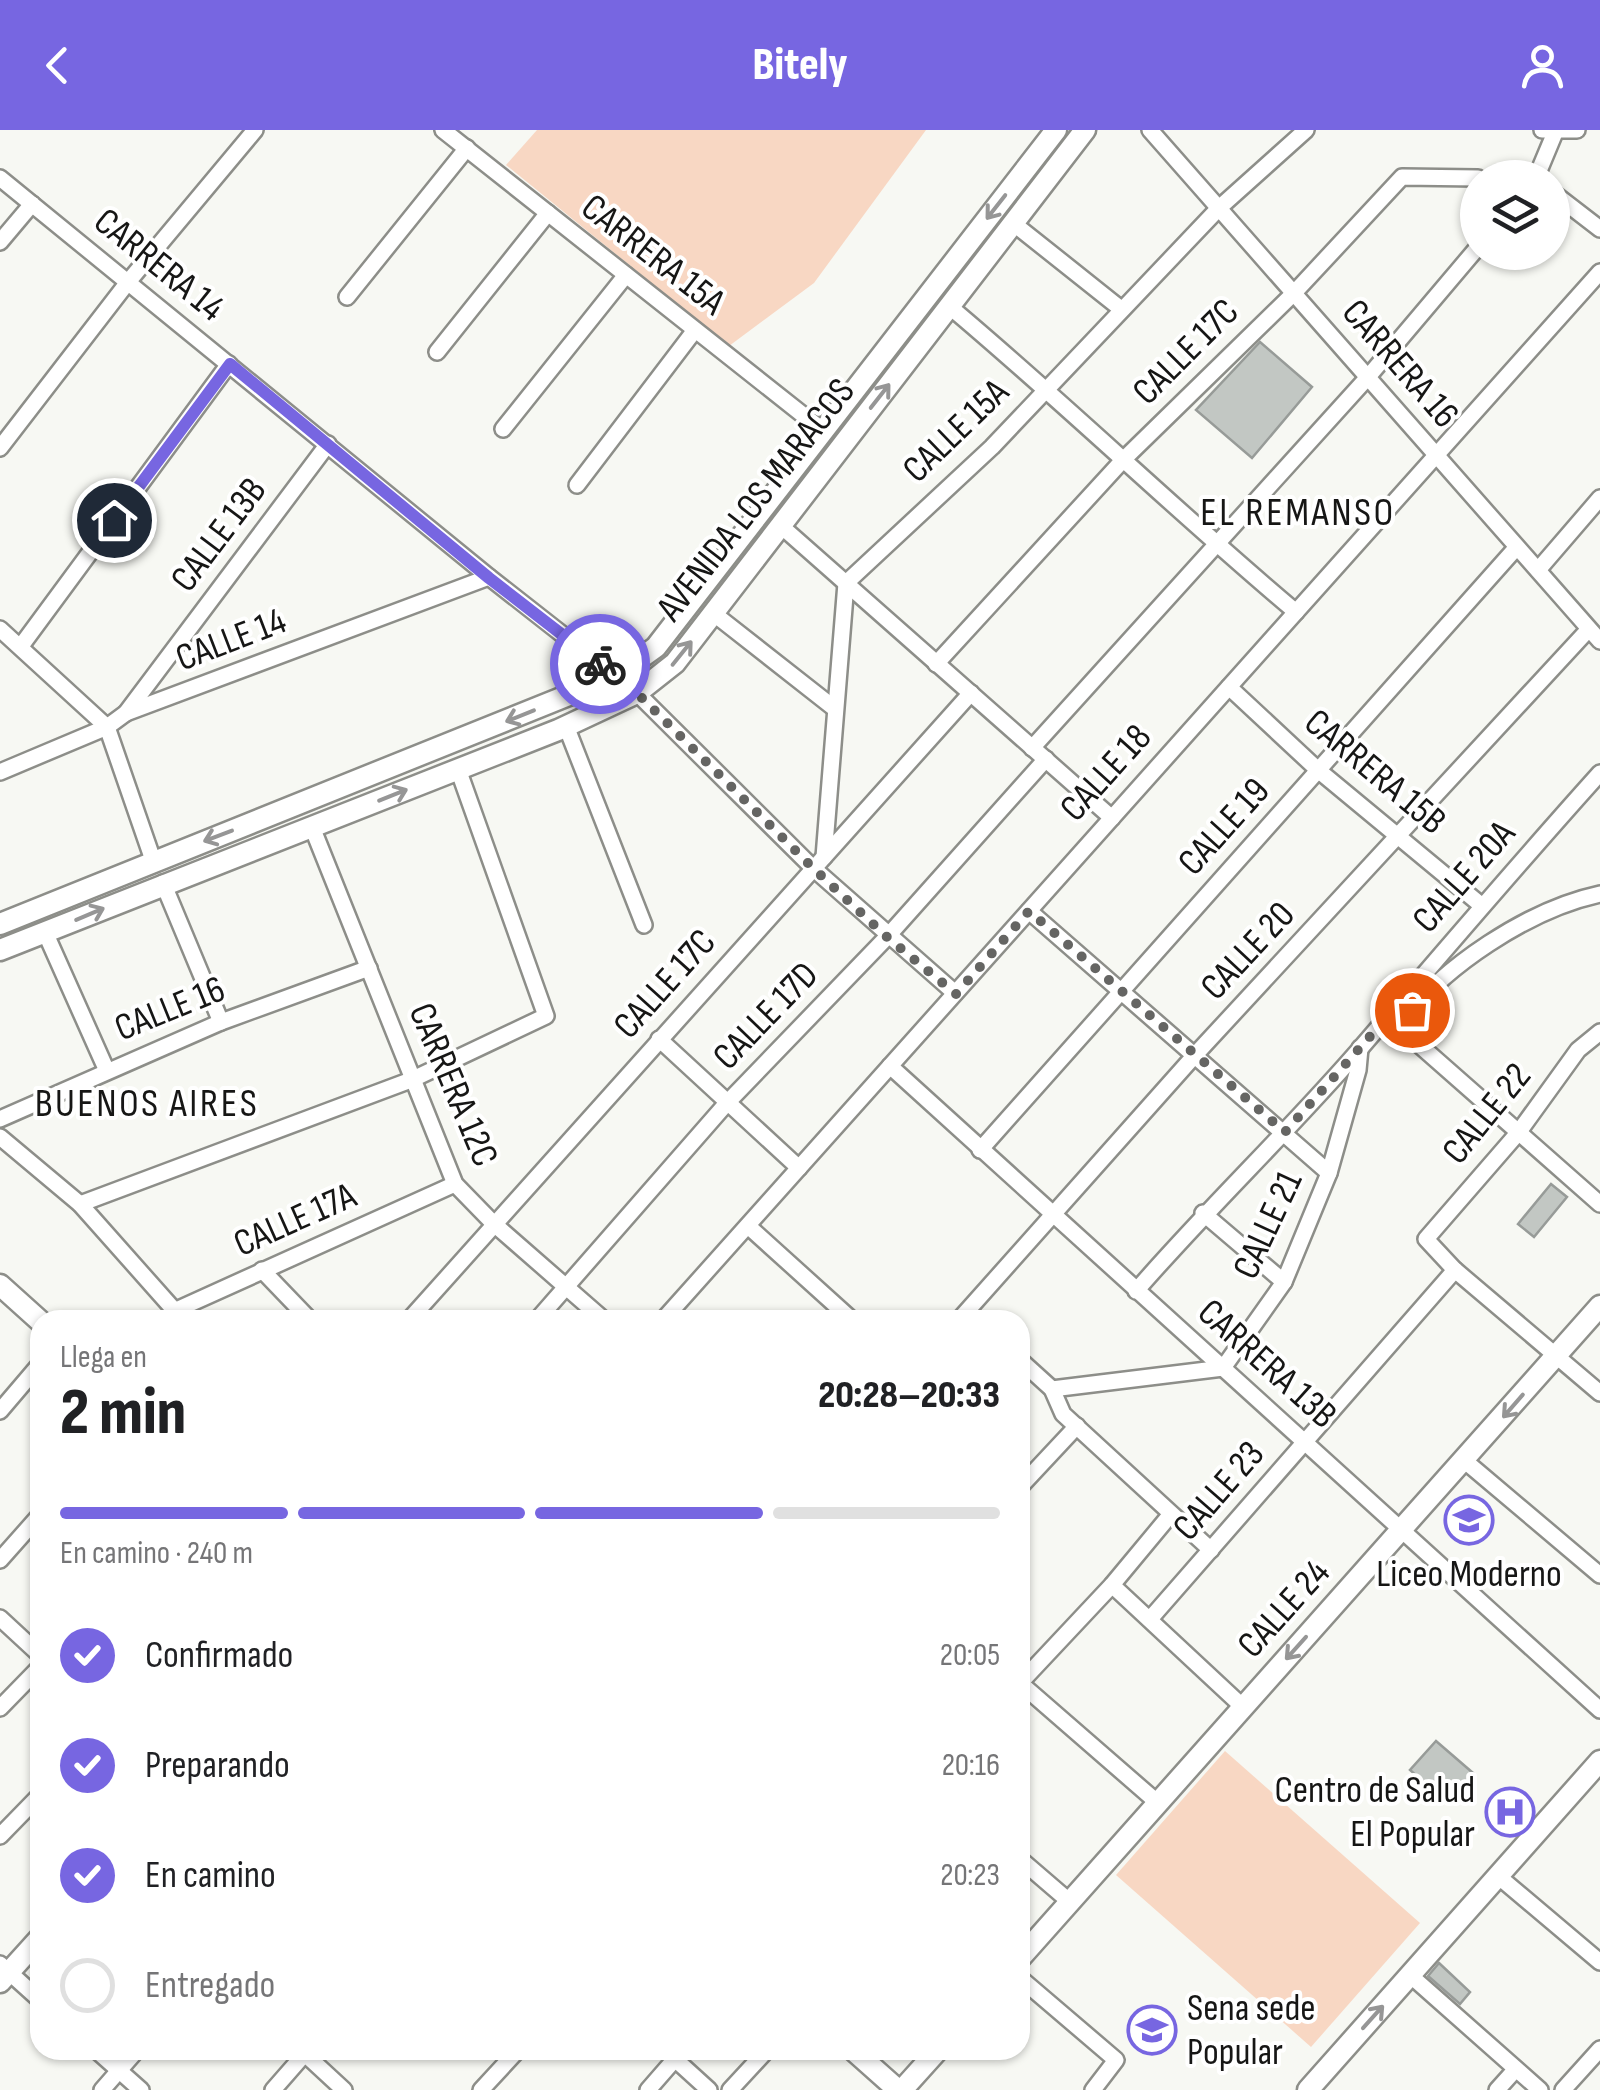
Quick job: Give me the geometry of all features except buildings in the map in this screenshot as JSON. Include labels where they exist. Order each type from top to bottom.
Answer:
[{"type":"street","points":[[0,448],[128,282],[255,130]]},
{"type":"street","name":"CARRERA 15A","points":[[443,130],[822,430]]},
{"type":"street","name":"AVENIDA LOS MARACOS","points":[[0,924],[616,676],[656,647],[1056,130]]},
{"type":"street","name":"AVENIDA LOS MARACOS","points":[[0,950],[566,726],[637,693],[674,663],[1085,130]]},
{"type":"street","name":"CARRERA 16","points":[[1150,130],[1594,635]]},
{"type":"street","points":[[1542,130],[1578,130]]},
{"type":"street","points":[[1544,160],[1556,130]]},
{"type":"street","name":"CALLE 15A","points":[[846,583],[992,446],[1219,208],[1303,131]]},
{"type":"street","points":[[347,297],[467,148]]},
{"type":"street","name":"CALLE 17C","points":[[936,664],[1123,460],[1294,292],[1402,177],[1460,178]]},
{"type":"street","name":"CARRERA 14","points":[[0,178],[489,578],[637,693],[818,862],[887,937],[956,994]]},
{"type":"street","points":[[0,242],[32,204]]},
{"type":"street","points":[[1570,206],[1600,229]]},
{"type":"street","points":[[437,352],[548,213]]},
{"type":"street","points":[[1013,224],[1122,310]]},
{"type":"street","points":[[1032,748],[1368,377],[1460,268]]},
{"type":"street","name":"CALLE 18","points":[[673,1310],[1600,272]]},
{"type":"street","points":[[504,429],[626,274]]},
{"type":"street","points":[[949,306],[1014,360],[1043,391],[1215,545],[1296,612]]},
{"type":"street","points":[[577,484],[695,330]]},
{"type":"street","points":[[21,646],[230,364]]},
{"type":"street","name":"CALLE 13B","points":[[126,713],[328,444]]},
{"type":"street","points":[[1538,570],[1600,498]]},
{"type":"street","points":[[780,525],[1112,818]]},
{"type":"street","name":"CALLE 19","points":[[980,1150],[1516,548]]},
{"type":"street","name":"CALLE 14","points":[[0,772],[107,727],[126,713],[489,578]]},
{"type":"street","points":[[818,862],[846,583]]},
{"type":"street","points":[[713,613],[834,708]]},
{"type":"street","points":[[0,629],[107,727],[154,860]]},
{"type":"street","name":"CALLE 20","points":[[973,1310],[1195,1056],[1400,835],[1594,635]]},
{"type":"street","name":"CARRERA 15B","points":[[1230,687],[1318,770],[1481,905]]},
{"type":"street","name":"CALLE 17C","points":[[418,1310],[971,694]]},
{"type":"street","points":[[566,726],[644,924]]},
{"type":"street","name":"CALLE 17D","points":[[544,1310],[726,1104],[887,937],[1046,759]]},
{"type":"street","points":[[80,1204],[411,1080],[546,1016],[458,769]]},
{"type":"street","name":"CALLE 20A","points":[[1136,1292],[1203,1213],[1285,1132],[1600,773]]},
{"type":"street","name":"CARRERA 12C","points":[[312,827],[454,1184],[592,1310]]},
{"type":"street","points":[[163,883],[221,1022]]},
{"type":"street","points":[[1374,1032],[1400,1027],[1430,992],[1494,942],[1544,913],[1600,894]]},
{"type":"street","points":[[1029,911],[1329,1173]]},
{"type":"street","points":[[45,932],[107,1071]]},
{"type":"street","name":"CALLE 16","points":[[0,1118],[221,1022],[368,968]]},
{"type":"street","points":[[1400,1027],[1600,1204]]},
{"type":"street","name":"CALLE 22","points":[[1455,1270],[1426,1240],[1518,1132],[1578,1050],[1598,1036]]},
{"type":"street","points":[[659,1039],[799,1168]]},
{"type":"street","name":"CALLE 21","points":[[1223,1368],[1284,1282],[1329,1173],[1358,1070],[1360,1048]]},
{"type":"street","name":"CARRERA 13B","points":[[890,1066],[1600,1710]]},
{"type":"street","points":[[0,1137],[80,1204],[168,1310]]},
{"type":"street","name":"CALLE 17A","points":[[187,1310],[262,1270],[454,1184]]},
{"type":"street","points":[[1203,1213],[1284,1282]]},
{"type":"street","points":[[748,1226],[841,1310]]},
{"type":"street","points":[[262,1270],[300,1310]]},
{"type":"street","points":[[1455,1270],[1600,1393]]},
{"type":"street","name":"CALLE 23","points":[[1150,1619],[1455,1270]]},
{"type":"street","points":[[0,1285],[30,1312]]},
{"type":"street","name":"CALLE 24","points":[[1030,1947],[1600,1306]]},
{"type":"street","points":[[835,1310],[838,1307]]},
{"type":"street","points":[[1052,1389],[1223,1368]]},
{"type":"street","points":[[1030,1369],[1052,1389],[1063,1414],[1210,1550]]},
{"type":"street","points":[[0,1412],[30,1376]]},
{"type":"street","points":[[1030,1476],[1077,1426]]},
{"type":"street","points":[[1465,1461],[1599,1573]]},
{"type":"street","points":[[1030,1672],[1112,1585],[1171,1514]]},
{"type":"street","points":[[0,1560],[30,1527]]},
{"type":"street","points":[[1112,1585],[1243,1707]]},
{"type":"street","points":[[0,1618],[30,1646]]},
{"type":"street","points":[[0,1708],[30,1677]]},
{"type":"street","points":[[1030,1692],[1158,1803]]},
{"type":"street","points":[[1308,2090],[1498,1876],[1597,1773]]},
{"type":"street","points":[[0,1836],[30,1804]]},
{"type":"street","points":[[1030,1868],[1070,1902]]},
{"type":"street","points":[[1498,1876],[1600,1962]]},
{"type":"street","points":[[30,1947],[3,1973],[30,1993]]},
{"type":"street","points":[[1410,1975],[1540,2090]]},
{"type":"street","points":[[1030,1987],[1116,2060],[1093,2090]]},
{"type":"street","points":[[1563,2090],[1600,2049]]},
{"type":"street","points":[[108,2060],[141,2090]]},
{"type":"street","points":[[102,2090],[128,2060]]},
{"type":"street","points":[[273,2090],[299,2060]]},
{"type":"street","points":[[314,2060],[344,2090]]},
{"type":"street","points":[[481,2090],[508,2060]]},
{"type":"street","points":[[648,2090],[666,2060]]},
{"type":"street","points":[[676,2060],[709,2090]]},
{"type":"street","points":[[730,2090],[757,2060]]},
{"type":"street","points":[[865,2060],[900,2090],[928,2060]]},
{"type":"street","points":[[1496,2090],[1516,2070]]},
{"type":"shaded area","points":[[537,130],[926,130],[814,283],[729,346],[506,165]]},
{"type":"shaded area","points":[[1225,1751],[1420,1923],[1311,2047],[1116,1875]]},
{"type":"way so far","points":[[600,664],[637,693],[887,937],[956,994],[1029,911],[1285,1132],[1374,1032],[1400,1027],[1412,1010]]},
{"type":"place","name":"Liceo Moderno","points":[[1469,1520]]},
{"type":"place","name":"Centro de Salud El Popular","points":[[1510,1812]]},
{"type":"place","name":"Sena sede Popular","points":[[1152,2030]]},
{"type":"district","name":"EL REMANSO","points":[[1298,513]]},
{"type":"district","name":"BUENOS AIRES","points":[[147,1104]]},
{"type":"route","points":[[114,520],[230,364],[489,578],[600,664]]}]
